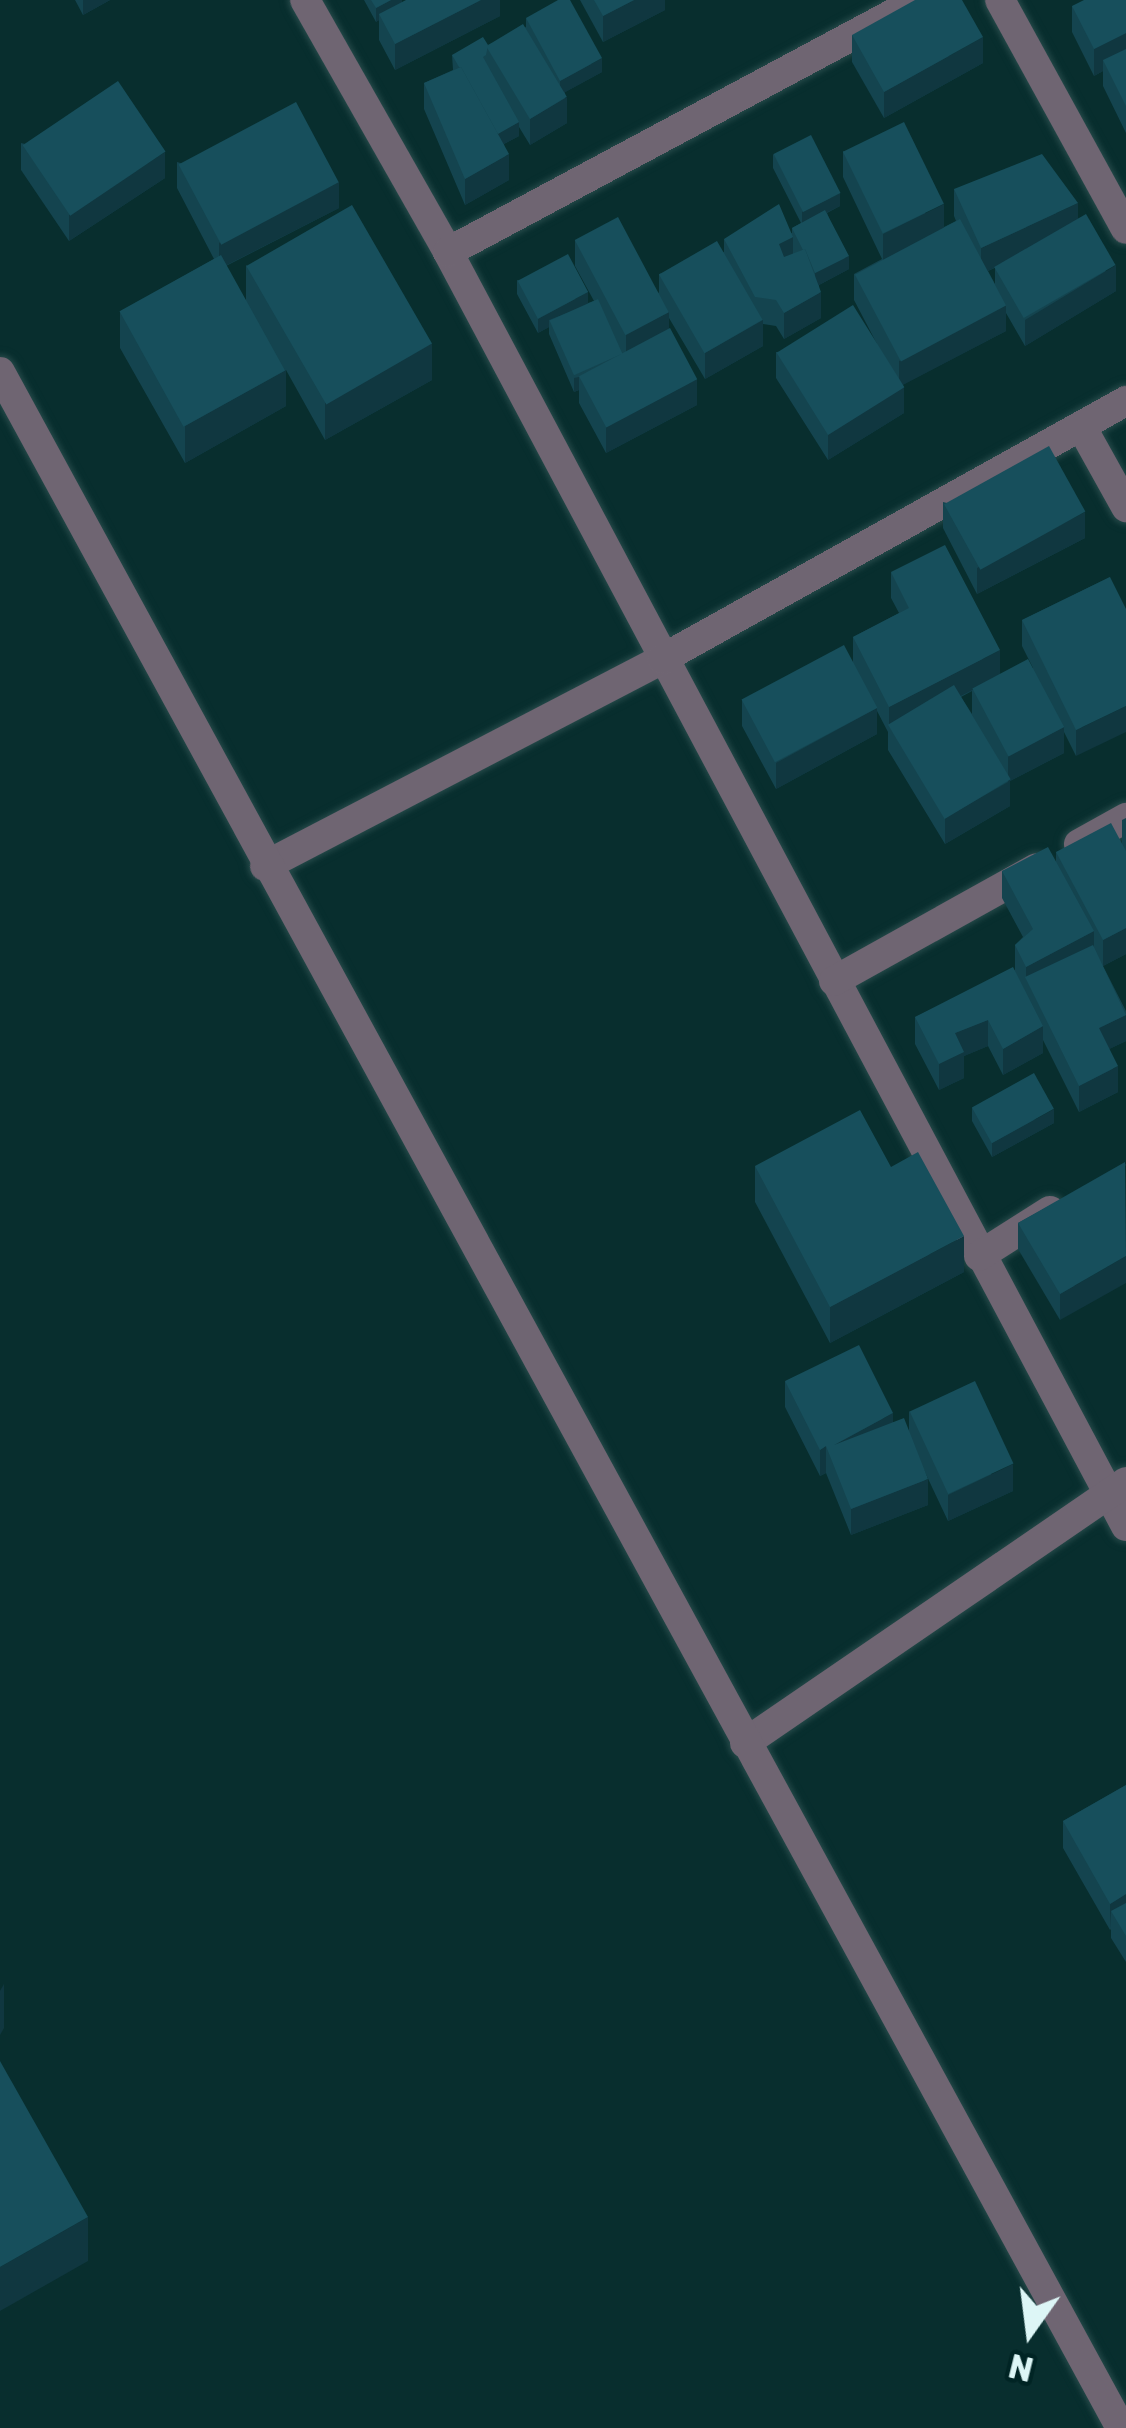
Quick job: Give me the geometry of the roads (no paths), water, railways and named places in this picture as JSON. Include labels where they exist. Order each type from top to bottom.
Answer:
[{"type":"street","points":[[305,0],[448,252],[979,1256],[1117,1487],[1126,1526]]},
{"type":"street","points":[[448,252],[919,0]]},
{"type":"street","points":[[1000,0],[1126,229]]},
{"type":"street","points":[[0,372],[1121,2428]]},
{"type":"street","points":[[266,866],[662,659],[1126,401]]},
{"type":"street","points":[[1081,426],[1126,507]]},
{"type":"street","points":[[834,981],[1126,818]]},
{"type":"street","points":[[979,1256],[1071,1197]]},
{"type":"street","points":[[745,1743],[1117,1487]]}]
